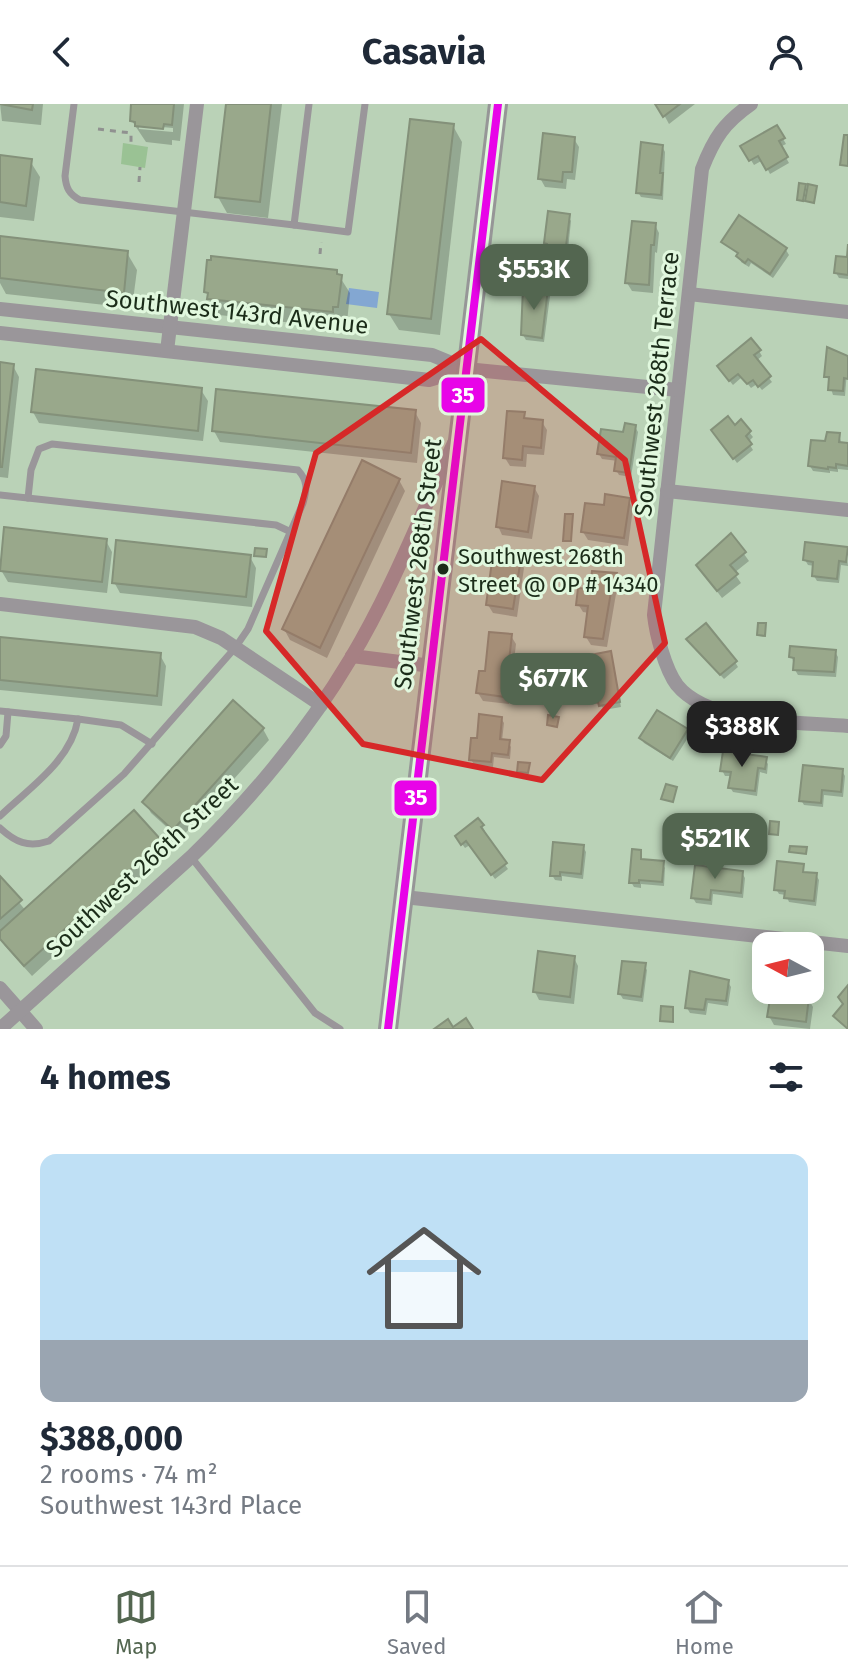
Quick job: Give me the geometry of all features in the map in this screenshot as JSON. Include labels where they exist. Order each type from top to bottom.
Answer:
[{"type":"main road","name":"Southwest 268th Street","points":[[388,1029],[498,104]]},
{"type":"street","points":[[167,351],[197,104]]},
{"type":"street","name":"Southwest 268th Terrace","points":[[751,104],[731,119],[712,143],[702,169],[654,615],[656,635],[676,684],[699,703],[745,717],[848,726]]},
{"type":"street","points":[[689,294],[848,312]]},
{"type":"street","name":"Southwest 143rd Avenue","points":[[0,309],[432,355],[466,369],[678,390]]},
{"type":"street","name":"Southwest 143rd Avenue","points":[[0,333],[429,380],[466,369]]},
{"type":"street","name":"Southwest 266th Street","points":[[0,1029],[191,857],[294,744],[352,656],[388,586],[459,431]]},
{"type":"street","points":[[667,491],[848,510]]},
{"type":"street","points":[[0,604],[178,624],[210,633],[321,705]]},
{"type":"street","points":[[352,656],[432,666]]},
{"type":"street","points":[[404,897],[848,946]]},
{"type":"street","points":[[0,988],[36,1029]]},
{"type":"lane","points":[[74,104],[65,176],[66,187],[72,195],[89,202],[348,232],[365,104]]},
{"type":"lane","points":[[294,225],[309,104]]},
{"type":"lane","points":[[0,828],[19,842],[39,844],[49,841],[121,778],[152,744],[248,629],[307,489],[305,478],[298,470],[52,444],[39,449],[34,459],[28,498]]},
{"type":"lane","points":[[0,495],[276,525],[291,532]]},
{"type":"lane","points":[[0,745],[6,736],[4,712],[121,725],[152,744]]},
{"type":"lane","points":[[0,816],[63,756],[74,739],[78,719]]},
{"type":"lane","points":[[191,857],[315,1013],[340,1029]]},
{"type":"path","points":[[98,129],[131,133],[131,144]]},
{"type":"path","points":[[139,182],[140,167]]},
{"type":"path","points":[[320,254],[322,238]]},
{"type":"highlighted area","points":[[481,339],[625,460],[665,643],[542,780],[363,744],[266,631],[316,453]]},
{"type":"green space","points":[[123,143],[148,147],[145,168],[121,164]]},
{"type":"water","points":[[349,288],[379,292],[377,308],[346,304]]},
{"type":"building","points":[[0,104],[33,104],[32,110]]},
{"type":"building","points":[[131,104],[174,104],[172,125],[164,124],[163,129],[135,126],[135,122],[130,121]]},
{"type":"building","points":[[226,104],[271,104],[260,202],[215,197]]},
{"type":"building","points":[[655,104],[680,104],[663,117]]},
{"type":"building","points":[[410,119],[454,124],[431,319],[387,314]]},
{"type":"building","points":[[777,125],[785,138],[779,141],[788,157],[766,170],[758,156],[749,161],[740,146]]},
{"type":"building","points":[[543,133],[575,137],[572,172],[563,172],[562,182],[538,179]]},
{"type":"building","points":[[844,135],[848,135],[848,166],[840,165]]},
{"type":"building","points":[[641,142],[663,145],[661,195],[636,193]]},
{"type":"building","points":[[0,155],[32,159],[26,206],[0,202]]},
{"type":"building","points":[[799,183],[806,184],[803,201],[797,200]]},
{"type":"building","points":[[808,184],[817,186],[814,203],[805,201]]},
{"type":"building","points":[[548,211],[570,214],[565,254],[547,252],[547,244],[544,243]]},
{"type":"building","points":[[739,215],[787,248],[770,274],[748,259],[745,263],[736,256],[738,253],[721,242]]},
{"type":"building","points":[[632,221],[656,223],[654,245],[651,245],[649,285],[625,283]]},
{"type":"building","points":[[0,236],[128,251],[124,293],[0,278]]},
{"type":"building","points":[[848,244],[848,275],[834,273],[836,256],[847,257]]},
{"type":"building","points":[[211,256],[337,270],[337,274],[342,275],[338,307],[333,307],[333,312],[207,299],[208,293],[204,292],[207,260],[211,260]]},
{"type":"building","points":[[523,287],[548,289],[542,338],[521,335]]},
{"type":"building","points":[[751,338],[761,350],[754,355],[771,376],[758,387],[753,380],[747,384],[738,374],[729,381],[717,366]]},
{"type":"building","points":[[827,347],[848,356],[848,379],[844,378],[843,391],[828,390],[829,377],[824,377]]},
{"type":"building","points":[[0,362],[14,364],[2,467],[0,467]]},
{"type":"building","points":[[36,369],[202,388],[198,431],[31,412]]},
{"type":"building","points":[[216,389],[416,410],[411,453],[212,431]]},
{"type":"building","points":[[507,411],[525,412],[524,418],[543,420],[541,448],[523,446],[522,460],[503,458]]},
{"type":"building","points":[[728,416],[735,425],[741,419],[751,431],[746,436],[752,444],[733,459],[711,430]]},
{"type":"building","points":[[625,423],[636,425],[629,473],[614,471],[616,457],[597,454],[601,429],[623,432]]},
{"type":"building","points":[[827,432],[840,433],[839,442],[848,443],[848,466],[836,464],[836,468],[828,469],[808,466],[811,440],[825,441]]},
{"type":"building","points":[[362,460],[400,479],[320,648],[282,629]]},
{"type":"building","points":[[502,481],[535,486],[528,532],[496,527]]},
{"type":"building","points":[[605,494],[630,498],[624,538],[581,532],[585,503],[604,505]]},
{"type":"building","points":[[565,514],[573,514],[571,541],[563,541]]},
{"type":"building","points":[[4,527],[107,539],[102,582],[0,571]]},
{"type":"building","points":[[731,533],[746,552],[730,565],[738,574],[717,591],[696,565]]},
{"type":"building","points":[[116,540],[251,555],[246,597],[112,583]]},
{"type":"building","points":[[805,542],[848,547],[846,562],[839,561],[837,579],[812,576],[813,562],[803,560]]},
{"type":"building","points":[[255,548],[267,549],[266,557],[254,556]]},
{"type":"building","points":[[493,554],[521,558],[513,609],[486,605]]},
{"type":"building","points":[[592,571],[617,573],[603,639],[584,637],[588,606],[576,605],[578,588],[590,589]]},
{"type":"building","points":[[706,623],[737,661],[720,675],[686,639]]},
{"type":"building","points":[[758,623],[766,623],[765,636],[757,635]]},
{"type":"building","points":[[489,632],[512,634],[505,697],[476,693],[479,671],[485,671]]},
{"type":"building","points":[[0,637],[161,653],[157,696],[0,680]]},
{"type":"building","points":[[790,646],[836,650],[834,672],[793,670],[794,658],[789,657]]},
{"type":"building","points":[[611,651],[620,702],[599,706],[597,698],[591,699],[589,688],[596,686],[590,655]]},
{"type":"building","points":[[233,700],[264,728],[173,830],[142,802]]},
{"type":"building","points":[[657,710],[688,729],[670,758],[639,738]]},
{"type":"building","points":[[479,714],[502,717],[500,739],[510,740],[508,755],[492,753],[491,762],[469,760],[471,738],[477,738]]},
{"type":"building","points":[[548,715],[559,717],[557,727],[547,725]]},
{"type":"building","points":[[723,751],[767,757],[765,769],[758,768],[755,791],[728,788],[731,772],[720,771]]},
{"type":"building","points":[[518,762],[530,763],[528,773],[517,772]]},
{"type":"building","points":[[803,765],[843,769],[841,792],[822,790],[821,803],[799,801]]},
{"type":"building","points":[[666,784],[677,787],[673,802],[661,799]]},
{"type":"building","points":[[134,810],[162,841],[24,966],[0,939],[0,931]]},
{"type":"building","points":[[478,818],[507,863],[491,875],[466,841],[461,845],[455,836]]},
{"type":"building","points":[[770,821],[779,822],[778,835],[769,834]]},
{"type":"building","points":[[553,842],[584,845],[581,874],[560,872],[560,876],[550,876]]},
{"type":"building","points":[[790,846],[807,847],[806,854],[789,852]]},
{"type":"building","points":[[632,849],[641,850],[641,859],[664,861],[662,882],[639,880],[639,883],[629,883]]},
{"type":"building","points":[[777,861],[804,864],[803,872],[817,873],[814,901],[784,898],[785,891],[774,890]]},
{"type":"building","points":[[695,865],[743,871],[741,893],[711,890],[710,900],[691,898]]},
{"type":"building","points":[[0,876],[22,900],[0,919]]},
{"type":"building","points":[[538,951],[575,956],[570,997],[533,992]]},
{"type":"building","points":[[622,961],[646,963],[641,997],[618,994]]},
{"type":"building","points":[[690,971],[729,980],[726,1001],[706,999],[704,1010],[685,1008]]},
{"type":"building","points":[[848,985],[848,1029],[833,1016],[843,1004],[838,997]]},
{"type":"building","points":[[769,1004],[808,1004],[806,1022],[767,1017]]},
{"type":"building","points":[[661,1006],[673,1007],[673,1022],[660,1021]]},
{"type":"building","points":[[466,1018],[473,1029],[434,1029],[448,1019],[453,1027]]},
{"type":"transit line","name":"35","points":[[388,1029],[498,104]]},
{"type":"place","name":"Southwest 268th Street @ OP # 14340","points":[[443,569]]}]
